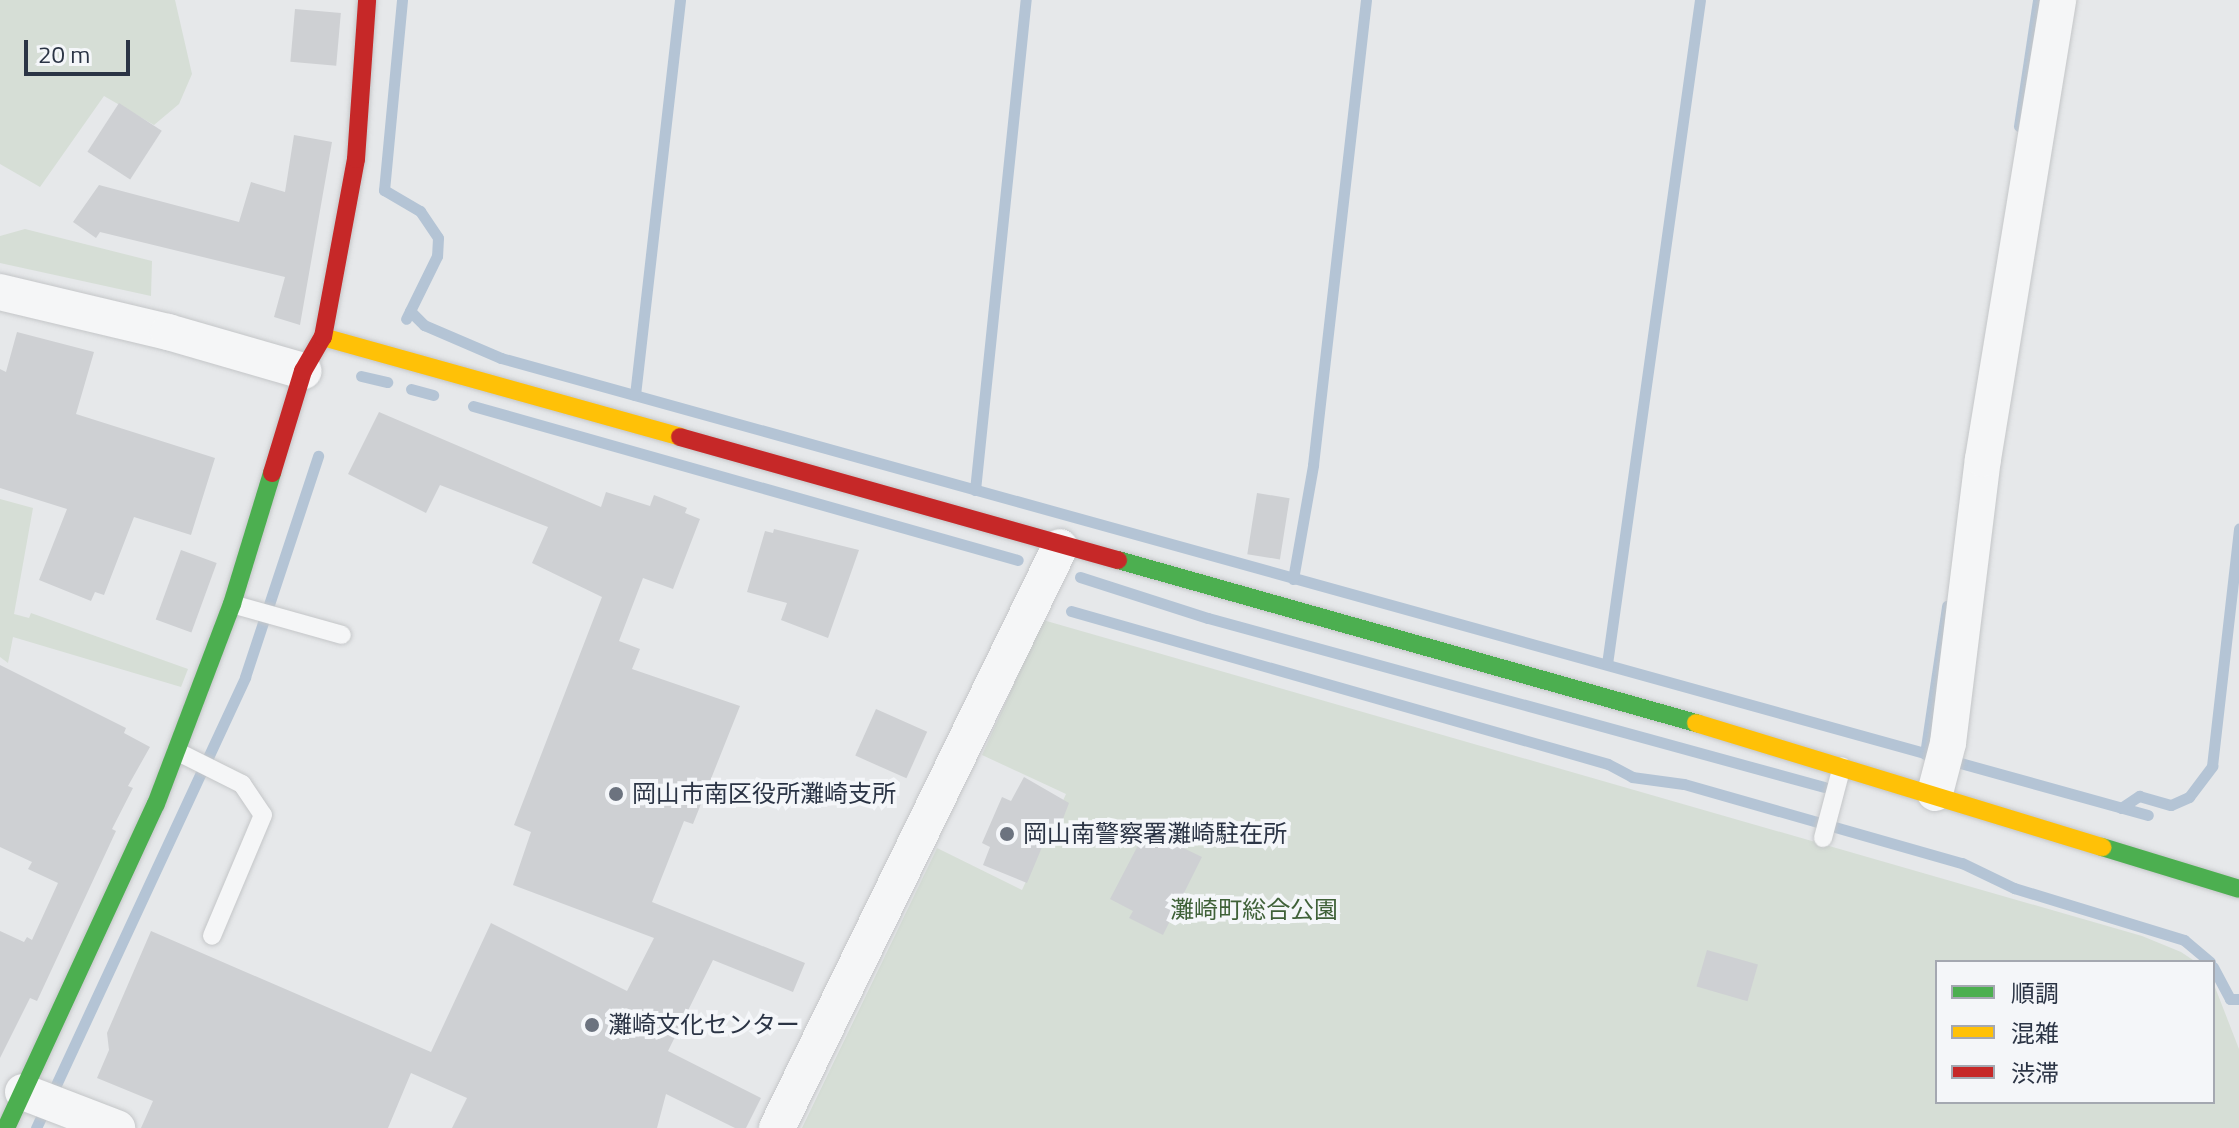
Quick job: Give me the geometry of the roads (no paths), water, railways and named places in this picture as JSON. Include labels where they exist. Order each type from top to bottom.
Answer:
[{"type":"street","points":[[6,1128],[40,1099],[232,604],[303,371],[323,337],[356,159],[367,0]]},
{"type":"street","points":[[1940,771],[1983,459],[2058,0]]},
{"type":"street","points":[[0,292],[168,332],[303,371]]},
{"type":"street","points":[[323,337],[1842,766],[1940,771],[2239,889]]},
{"type":"street","points":[[777,1128],[1060,547]]},
{"type":"street","points":[[40,1099],[117,1128]]},
{"type":"lane","points":[[232,604],[342,635]]},
{"type":"lane","points":[[176,751],[242,784],[263,815],[212,936]]},
{"type":"lane","points":[[1823,838],[1842,766]]},
{"type":"waterway","points":[[402,0],[384,190],[420,211],[438,238],[437,256],[406,319]]},
{"type":"waterway","points":[[635,395],[680,0]]},
{"type":"waterway","points":[[975,490],[1026,0]]},
{"type":"waterway","points":[[1293,579],[1313,465],[1366,0]]},
{"type":"waterway","points":[[1607,664],[1700,0]]},
{"type":"waterway","points":[[2019,126],[2038,0]]},
{"type":"waterway","points":[[410,311],[424,325],[501,358],[2148,815]]},
{"type":"waterway","points":[[361,376],[387,382]]},
{"type":"waterway","points":[[411,389],[433,395]]},
{"type":"waterway","points":[[473,406],[1018,560]]},
{"type":"waterway","points":[[36,1128],[245,677],[318,456]]},
{"type":"waterway","points":[[2121,808],[2139,796],[2171,805],[2189,797],[2212,766],[2239,529]]},
{"type":"waterway","points":[[1080,577],[1208,618],[1824,787]]},
{"type":"waterway","points":[[1925,754],[1947,606]]},
{"type":"waterway","points":[[1071,611],[1608,764],[1632,777],[1684,784],[1962,863],[2014,888],[2184,940],[2208,960]]},
{"type":"waterway","points":[[2215,971],[2230,999],[2239,999]]},
{"type":"place","name":"岡山市南区役所灘崎支所","points":[[616,794]]},
{"type":"place","name":"岡山南警察署灘崎駐在所","points":[[1007,834]]},
{"type":"place","name":"灘崎文化センター","points":[[592,1025]]},
{"type":"park label","name":"灘崎町総合公園","points":[[1254,910]]}]
